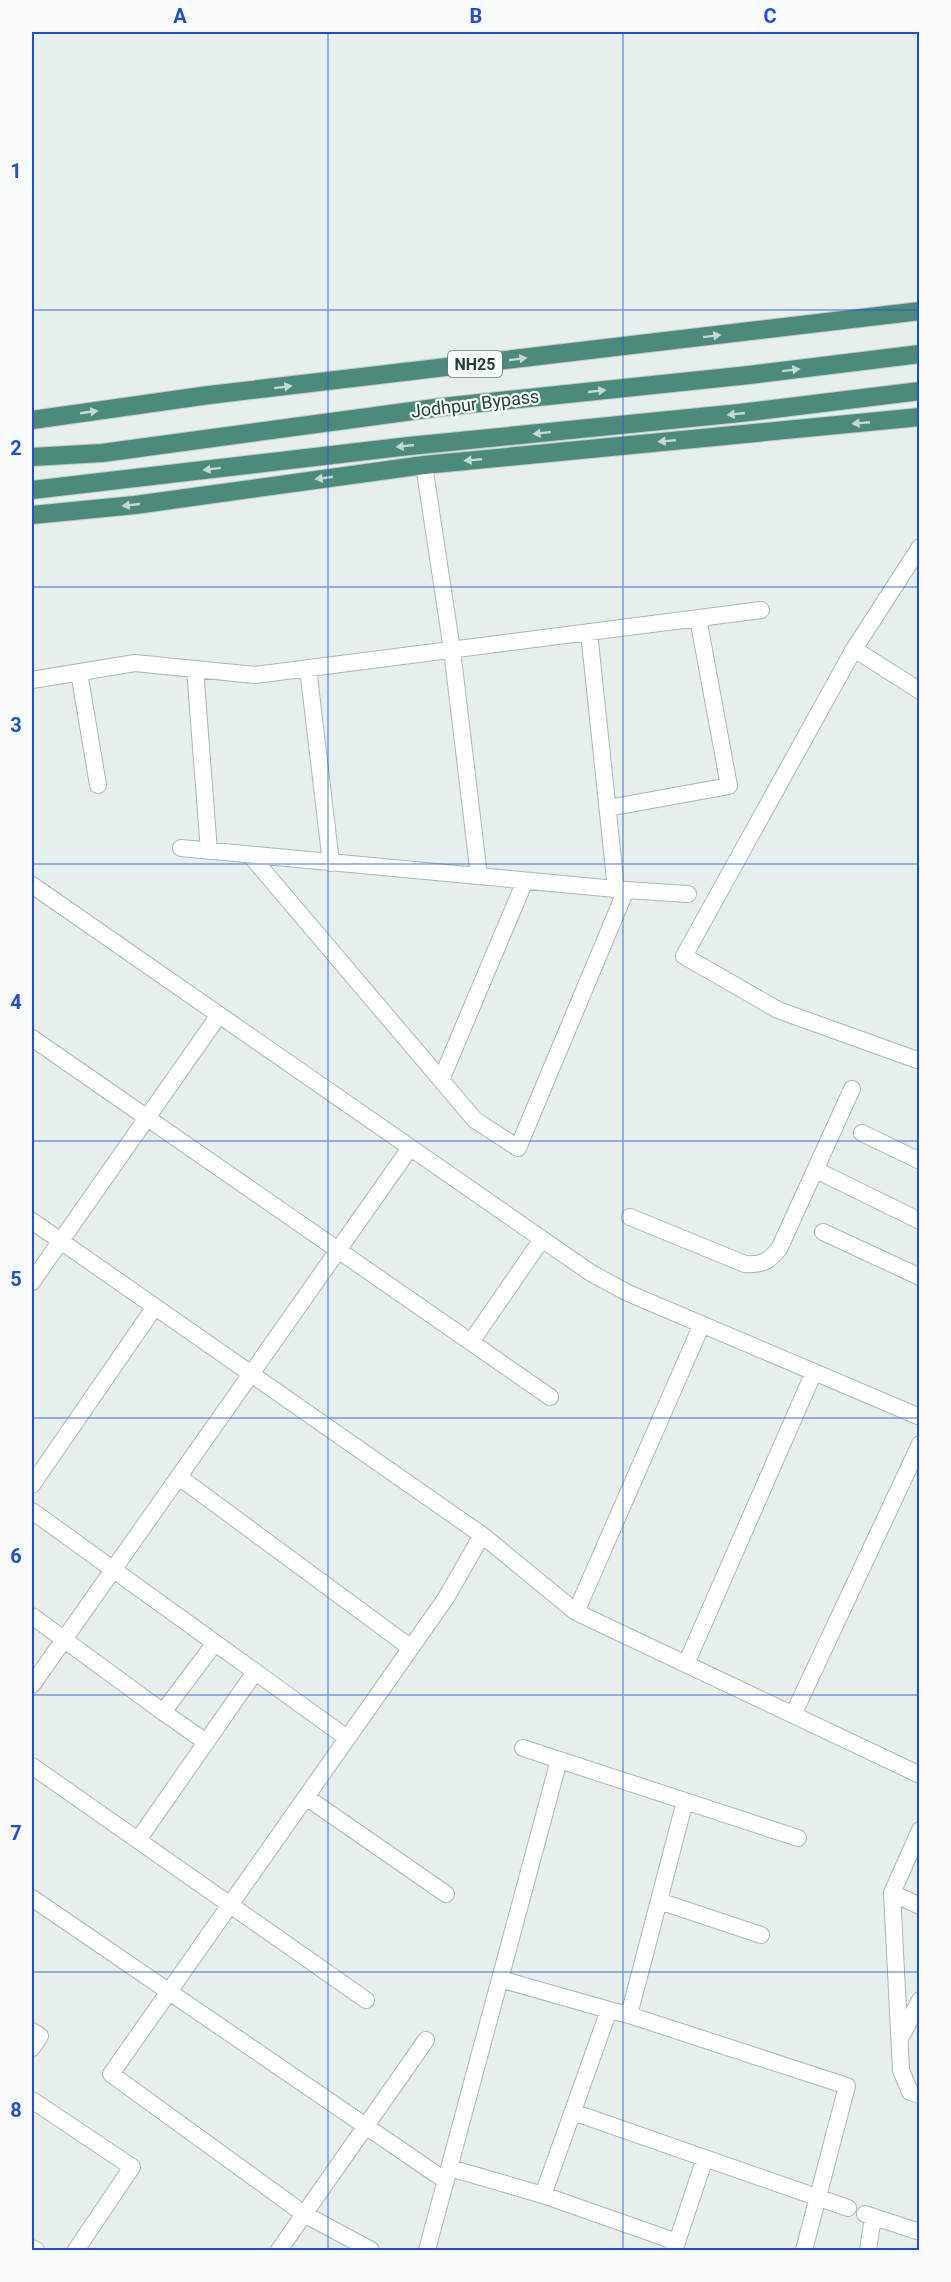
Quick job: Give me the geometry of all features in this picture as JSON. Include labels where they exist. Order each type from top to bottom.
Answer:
[{"type":"highway","name":"NH25","points":[[32,420],[209,395],[920,311]]},
{"type":"highway","name":"Jodhpur Bypass","points":[[32,457],[102,453],[497,401],[749,375],[920,354]]},
{"type":"highway","name":"Jodhpur Bypass","points":[[32,489],[505,436],[740,413],[920,391]]},
{"type":"highway","points":[[32,515],[135,505],[423,465],[920,417]]},
{"type":"street","points":[[423,465],[452,650],[479,876]]},
{"type":"street","points":[[920,547],[854,649],[684,956],[778,1010],[920,1061]]},
{"type":"street","points":[[32,680],[135,663],[255,675],[761,610]]},
{"type":"street","points":[[608,808],[729,786],[698,618]]},
{"type":"street","points":[[250,855],[475,1120],[518,1148],[621,890],[608,808],[589,632]]},
{"type":"street","points":[[854,649],[920,691]]},
{"type":"street","points":[[308,668],[331,862]]},
{"type":"street","points":[[195,669],[209,851]]},
{"type":"street","points":[[79,672],[98,785]]},
{"type":"street","points":[[181,848],[621,890],[688,894]]},
{"type":"street","points":[[441,1080],[525,880]]},
{"type":"street","points":[[32,885],[600,1278],[628,1293],[920,1416]]},
{"type":"street","points":[[32,1282],[219,1015]]},
{"type":"street","points":[[32,1038],[550,1397]]},
{"type":"street","points":[[630,1217],[746,1264],[762,1265],[771,1260],[779,1249],[852,1089]]},
{"type":"street","points":[[862,1133],[920,1161]]},
{"type":"street","points":[[32,1685],[410,1148]]},
{"type":"street","points":[[816,1170],[920,1221]]},
{"type":"street","points":[[32,1221],[482,1535],[576,1612],[920,1775]]},
{"type":"street","points":[[823,1232],[920,1277]]},
{"type":"street","points":[[471,1342],[542,1239]]},
{"type":"street","points":[[32,1485],[154,1308]]},
{"type":"street","points":[[576,1612],[702,1324]]},
{"type":"street","points":[[686,1664],[814,1372]]},
{"type":"street","points":[[793,1715],[920,1444]]},
{"type":"street","points":[[179,1477],[411,1648]]},
{"type":"street","points":[[32,1511],[347,1738]]},
{"type":"street","points":[[371,2250],[304,2214],[111,2074],[446,1598],[482,1535]]},
{"type":"street","points":[[32,1616],[206,1742]]},
{"type":"street","points":[[163,1712],[215,1643]]},
{"type":"street","points":[[138,1840],[255,1672]]},
{"type":"street","points":[[523,1748],[798,1838]]},
{"type":"street","points":[[427,2250],[559,1760]]},
{"type":"street","points":[[32,1766],[366,2000]]},
{"type":"street","points":[[306,1797],[446,1894]]},
{"type":"street","points":[[629,2015],[685,1801]]},
{"type":"street","points":[[920,1830],[892,1893],[901,2070],[910,2092],[920,2095]]},
{"type":"street","points":[[892,1893],[920,1906]]},
{"type":"street","points":[[32,1898],[366,2126],[448,2174],[543,2195],[675,2246],[705,2158]]},
{"type":"street","points":[[659,1901],[761,1935]]},
{"type":"street","points":[[500,1979],[629,2015],[847,2086],[804,2250]]},
{"type":"street","points":[[900,2040],[920,2000]]},
{"type":"street","points":[[543,2195],[609,2010]]},
{"type":"street","points":[[32,2031],[40,2036],[32,2048]]},
{"type":"street","points":[[279,2250],[426,2040]]},
{"type":"street","points":[[32,2100],[132,2167],[76,2250]]},
{"type":"street","points":[[573,2112],[848,2208]]},
{"type":"street","points":[[868,2250],[869,2215],[920,2232]]},
{"type":"street","points":[[32,2248],[36,2250]]}]
